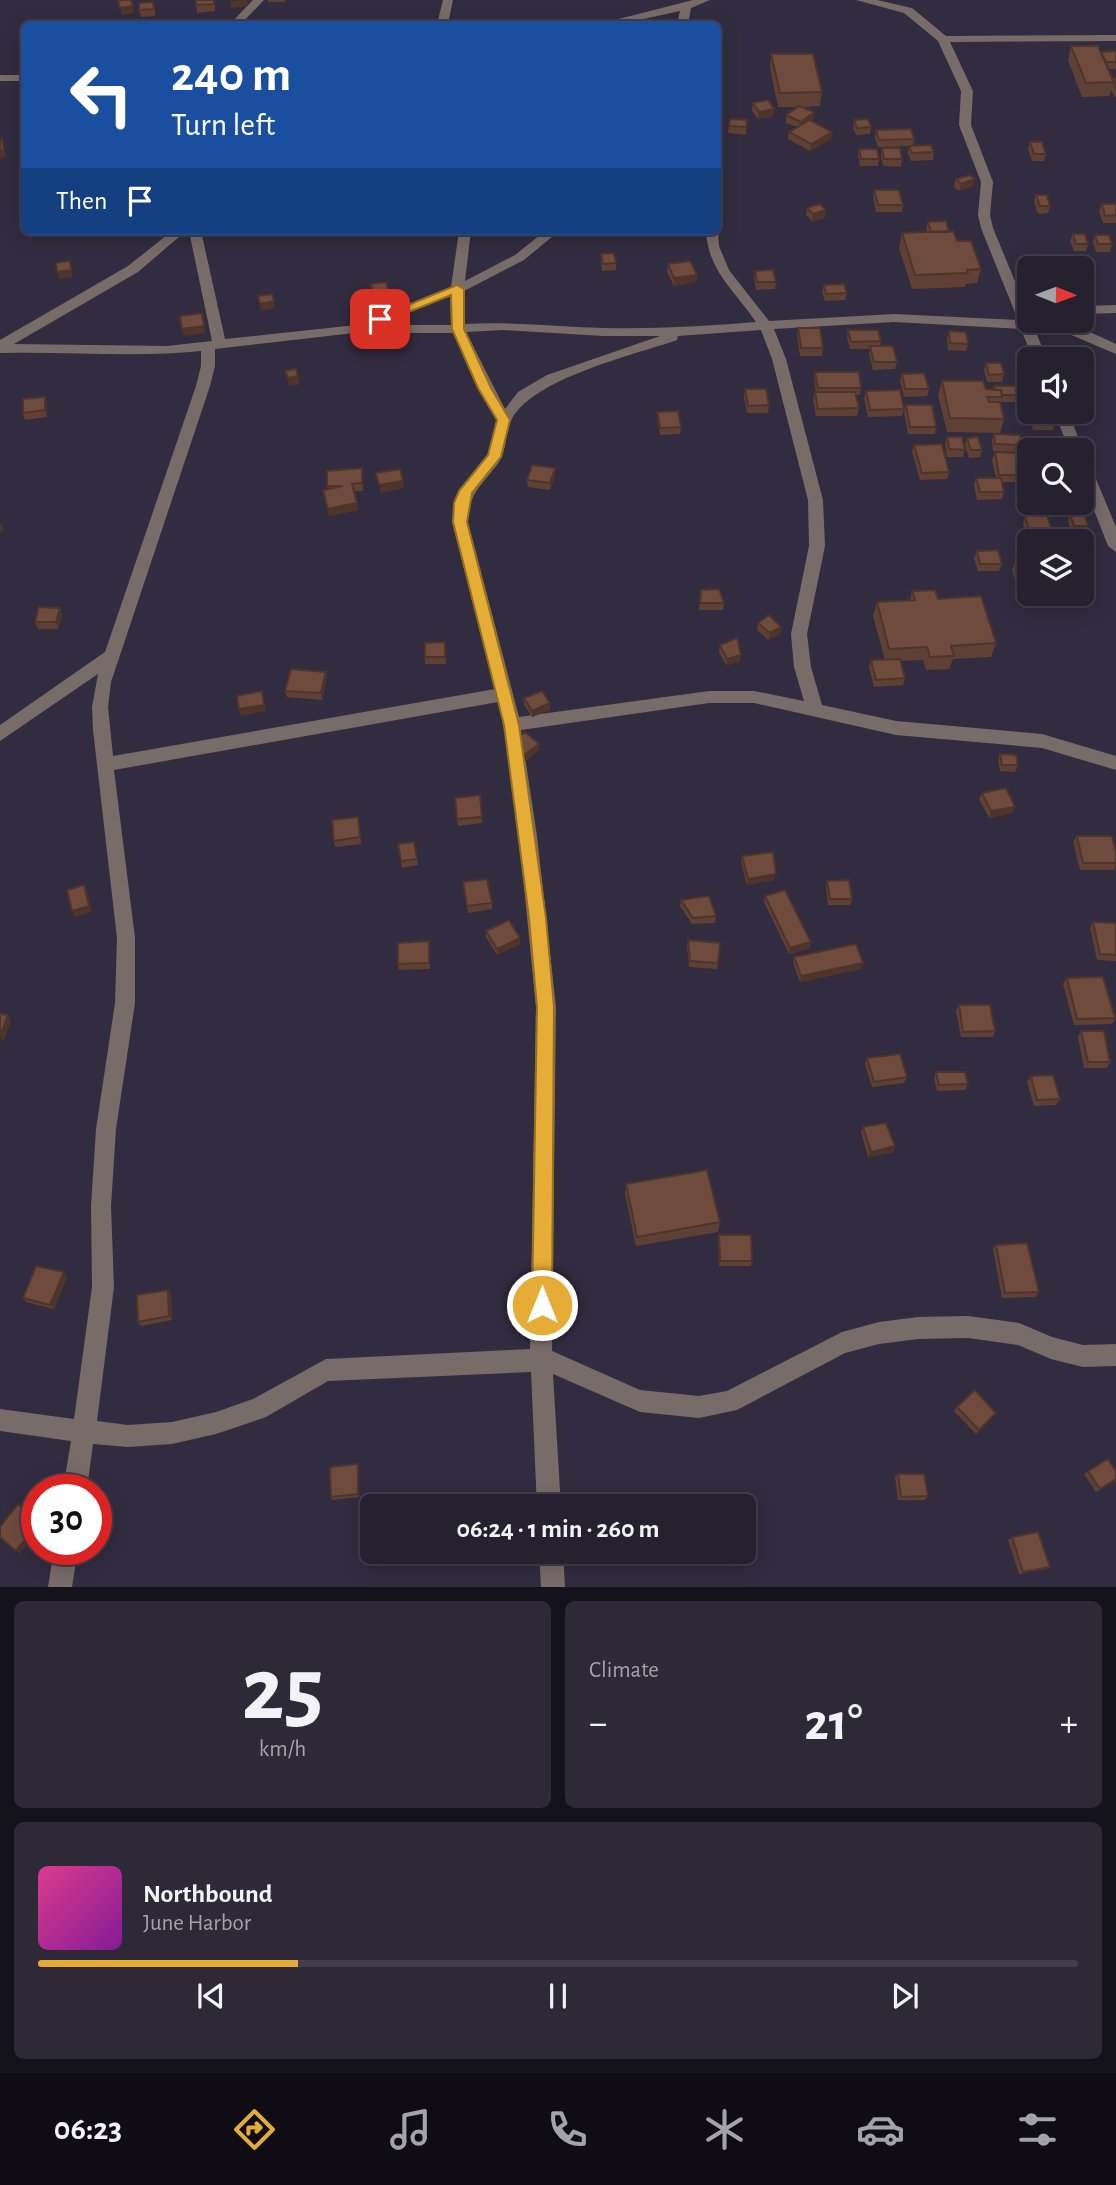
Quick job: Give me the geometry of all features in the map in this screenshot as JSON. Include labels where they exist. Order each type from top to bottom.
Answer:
[{"type":"street","points":[[238,21],[259,0]]},
{"type":"street","points":[[444,21],[447,0]]},
{"type":"street","points":[[627,21],[673,5],[686,6],[705,0]]},
{"type":"street","points":[[861,0],[908,10],[943,38],[967,91],[965,125],[987,182],[984,215],[987,228],[1017,296]]},
{"type":"street","points":[[684,21],[686,6]]},
{"type":"street","points":[[943,38],[1116,38]]},
{"type":"street","points":[[0,78],[21,78]]},
{"type":"street","points":[[0,347],[133,269],[175,235]]},
{"type":"street","points":[[78,1474],[102,1300],[101,1206],[106,1129],[127,972],[126,938],[100,707],[109,657],[120,633],[203,386],[213,344],[196,235]]},
{"type":"street","points":[[465,235],[457,289],[458,329],[485,388],[504,420]]},
{"type":"street","points":[[354,329],[503,270],[548,235]]},
{"type":"street","points":[[712,235],[713,248],[722,274],[765,324],[779,358],[816,507],[817,556],[799,624],[800,657],[815,711]]},
{"type":"street","points":[[1094,310],[1116,309]]},
{"type":"street","points":[[0,347],[147,351],[354,329],[503,326],[603,332],[690,332],[765,324],[1017,316]]},
{"type":"street","points":[[548,1494],[541,1360],[545,1007],[528,836],[512,725],[459,513],[466,491],[495,457],[504,420],[523,395],[552,377],[690,332]]},
{"type":"street","points":[[1080,333],[1116,350]]},
{"type":"street","points":[[1094,486],[1112,523],[1116,546]]},
{"type":"street","points":[[0,734],[109,657]]},
{"type":"street","points":[[107,764],[504,694]]},
{"type":"street","points":[[512,725],[732,696],[774,700],[865,722],[927,732],[1042,741],[1116,763]]},
{"type":"street","points":[[0,1420],[21,1426],[128,1436],[172,1433],[216,1423],[258,1409],[326,1370],[541,1360],[559,1364],[615,1392],[640,1401],[699,1407],[729,1402],[842,1343],[879,1333],[918,1328],[968,1327],[1018,1334],[1051,1348],[1083,1356],[1116,1355]]},
{"type":"street","points":[[552,1564],[553,1587]]},
{"type":"street","points":[[60,1587],[63,1565]]},
{"type":"building","points":[[131,0],[133,6],[120,8],[118,1]]},
{"type":"building","points":[[196,0],[214,0],[214,4],[196,5]]},
{"type":"building","points":[[153,2],[154,9],[139,10],[139,3]]},
{"type":"building","points":[[1071,46],[1098,46],[1114,82],[1086,83]]},
{"type":"building","points":[[1116,51],[1116,62],[1106,62],[1101,52]]},
{"type":"building","points":[[771,54],[813,54],[822,92],[780,93]]},
{"type":"building","points":[[768,100],[774,109],[759,112],[753,103]]},
{"type":"building","points":[[799,106],[814,112],[801,122],[786,115]]},
{"type":"building","points":[[730,119],[747,120],[746,127],[729,126]]},
{"type":"building","points":[[868,119],[871,127],[857,128],[854,120]]},
{"type":"building","points":[[810,120],[832,132],[811,144],[789,132]]},
{"type":"building","points":[[911,129],[914,139],[879,140],[876,130]]},
{"type":"building","points":[[2,139],[4,150],[0,150],[0,140]]},
{"type":"building","points":[[1030,142],[1042,142],[1046,154],[1034,154]]},
{"type":"building","points":[[931,145],[934,152],[912,153],[909,146]]},
{"type":"building","points":[[882,148],[900,148],[902,159],[884,159]]},
{"type":"building","points":[[859,149],[877,149],[879,159],[861,159]]},
{"type":"building","points":[[970,175],[975,179],[961,184],[956,179]]},
{"type":"building","points":[[874,190],[899,190],[903,205],[878,205]]},
{"type":"building","points":[[1036,195],[1047,195],[1050,206],[1040,206]]},
{"type":"building","points":[[820,204],[826,210],[813,214],[807,208]]},
{"type":"building","points":[[1102,204],[1116,204],[1116,215],[1105,216]]},
{"type":"building","points":[[946,221],[949,232],[931,232],[928,222]]},
{"type":"building","points":[[953,231],[957,241],[971,241],[981,269],[967,270],[968,273],[915,275],[902,233]]},
{"type":"building","points":[[1073,234],[1085,234],[1088,244],[1076,244]]},
{"type":"building","points":[[1095,235],[1109,235],[1112,244],[1098,244]]},
{"type":"building","points":[[614,253],[616,263],[603,264],[601,254]]},
{"type":"building","points":[[70,261],[71,270],[57,272],[56,263]]},
{"type":"building","points":[[690,261],[697,275],[674,278],[668,264]]},
{"type":"building","points":[[773,270],[776,282],[757,282],[755,271]]},
{"type":"building","points":[[386,282],[388,290],[373,292],[371,284]]},
{"type":"building","points":[[844,284],[847,293],[826,294],[824,285]]},
{"type":"building","points":[[272,294],[274,301],[260,304],[258,296]]},
{"type":"building","points":[[202,313],[204,326],[182,329],[180,316]]},
{"type":"building","points":[[798,328],[820,328],[823,348],[801,348]]},
{"type":"building","points":[[848,330],[878,330],[881,341],[851,342]]},
{"type":"building","points":[[949,331],[966,332],[968,344],[950,343]]},
{"type":"building","points":[[870,346],[893,346],[897,362],[874,362]]},
{"type":"building","points":[[986,363],[1001,363],[1004,374],[989,375]]},
{"type":"building","points":[[296,369],[298,376],[288,378],[285,371]]},
{"type":"building","points":[[815,372],[859,372],[861,388],[818,388]]},
{"type":"building","points":[[924,373],[929,389],[905,389],[902,374]]},
{"type":"building","points":[[942,381],[983,381],[986,389],[1001,390],[1002,397],[987,397],[989,402],[1000,402],[1004,419],[950,418]]},
{"type":"building","points":[[994,386],[1017,386],[1017,395],[1002,395],[1001,390],[995,390]]},
{"type":"building","points":[[745,389],[766,389],[769,405],[748,406]]},
{"type":"building","points":[[900,390],[904,409],[870,410],[866,391]]},
{"type":"building","points":[[815,392],[855,392],[859,408],[818,409]]},
{"type":"building","points":[[45,397],[45,410],[23,413],[23,399]]},
{"type":"building","points":[[906,405],[932,405],[936,427],[910,427]]},
{"type":"building","points":[[678,411],[681,427],[660,428],[657,412]]},
{"type":"building","points":[[994,434],[1020,435],[1017,445],[995,444]]},
{"type":"building","points":[[947,437],[962,437],[965,450],[949,449]]},
{"type":"building","points":[[978,437],[982,450],[971,450],[967,438]]},
{"type":"building","points":[[942,444],[949,472],[922,473],[914,445]]},
{"type":"building","points":[[995,452],[1016,453],[1017,475],[999,475]]},
{"type":"building","points":[[532,465],[555,468],[550,483],[527,480]]},
{"type":"building","points":[[362,468],[362,483],[352,484],[357,503],[328,509],[323,490],[343,486],[327,486],[327,471]]},
{"type":"building","points":[[400,469],[403,481],[379,485],[376,473]]},
{"type":"building","points":[[976,478],[1001,478],[1004,492],[980,492]]},
{"type":"building","points":[[1047,515],[1051,529],[1029,529],[1025,516]]},
{"type":"building","points":[[1070,515],[1084,515],[1088,526],[1074,526]]},
{"type":"building","points":[[998,550],[1002,564],[980,564],[977,551]]},
{"type":"building","points":[[719,589],[724,603],[700,603],[701,590]]},
{"type":"building","points":[[935,590],[938,599],[981,596],[996,643],[951,646],[954,656],[930,657],[927,647],[889,649],[877,602],[915,600],[912,591]]},
{"type":"building","points":[[39,607],[60,608],[56,622],[35,622]]},
{"type":"building","points":[[769,615],[781,627],[770,633],[758,623]]},
{"type":"building","points":[[737,638],[741,655],[727,659],[720,645]]},
{"type":"building","points":[[445,642],[445,657],[425,657],[425,643]]},
{"type":"building","points":[[900,659],[905,678],[876,680],[871,660]]},
{"type":"building","points":[[291,669],[326,672],[321,693],[285,691]]},
{"type":"building","points":[[262,691],[264,705],[239,709],[237,696]]},
{"type":"building","points":[[542,691],[550,703],[532,711],[524,698]]},
{"type":"building","points":[[525,732],[539,744],[523,756],[509,744]]},
{"type":"building","points":[[1000,754],[1016,755],[1018,765],[1002,765]]},
{"type":"building","points":[[1006,788],[1015,807],[991,811],[982,793]]},
{"type":"building","points":[[480,795],[482,817],[457,819],[455,798]]},
{"type":"building","points":[[358,817],[360,837],[334,841],[332,820]]},
{"type":"building","points":[[1077,836],[1112,836],[1116,863],[1083,863]]},
{"type":"building","points":[[414,842],[417,859],[401,861],[398,844]]},
{"type":"building","points":[[773,852],[776,874],[748,879],[742,856]]},
{"type":"building","points":[[487,879],[492,903],[467,906],[463,882]]},
{"type":"building","points":[[849,880],[852,899],[830,899],[827,881]]},
{"type":"building","points":[[84,885],[89,906],[72,911],[67,890]]},
{"type":"building","points":[[785,890],[811,942],[790,948],[765,896]]},
{"type":"building","points":[[709,896],[716,916],[693,918],[681,900]]},
{"type":"building","points":[[509,920],[520,938],[497,949],[486,931]]},
{"type":"building","points":[[1093,922],[1116,923],[1116,955],[1100,954]]},
{"type":"building","points":[[688,940],[720,943],[718,963],[690,961]]},
{"type":"building","points":[[429,941],[429,963],[398,964],[398,943]]},
{"type":"building","points":[[856,944],[863,963],[801,976],[794,957]]},
{"type":"building","points":[[1103,977],[1115,1018],[1077,1019],[1067,978]]},
{"type":"building","points":[[959,1005],[990,1005],[995,1031],[963,1032]]},
{"type":"building","points":[[0,1014],[8,1015],[0,1036]]},
{"type":"building","points":[[1081,1031],[1104,1031],[1110,1062],[1088,1062]]},
{"type":"building","points":[[900,1054],[907,1077],[874,1082],[867,1058]]},
{"type":"building","points":[[936,1072],[965,1072],[968,1084],[939,1085]]},
{"type":"building","points":[[1053,1075],[1060,1099],[1037,1100],[1031,1076]]},
{"type":"building","points":[[886,1123],[895,1146],[871,1152],[863,1127]]},
{"type":"building","points":[[707,1170],[720,1222],[637,1237],[626,1184]]},
{"type":"building","points":[[719,1235],[751,1235],[752,1261],[720,1261]]},
{"type":"building","points":[[1027,1243],[1039,1292],[1005,1293],[996,1245]]},
{"type":"building","points":[[36,1266],[64,1272],[50,1305],[23,1298]]},
{"type":"building","points":[[168,1290],[169,1316],[138,1322],[137,1295]]},
{"type":"building","points":[[975,1390],[996,1413],[979,1430],[957,1407]]},
{"type":"building","points":[[1108,1459],[1116,1471],[1116,1479],[1100,1489],[1088,1471]]},
{"type":"building","points":[[358,1464],[358,1494],[331,1497],[330,1467]]},
{"type":"building","points":[[898,1474],[924,1474],[928,1496],[901,1497]]},
{"type":"building","points":[[18,1504],[21,1507],[21,1545],[16,1551],[0,1537],[0,1527]]},
{"type":"building","points":[[1038,1532],[1050,1567],[1023,1572],[1012,1537]]},
{"type":"route","points":[[380,319],[457,289],[458,329],[474,358],[485,388],[504,420],[495,457],[473,480],[466,491],[459,513],[512,725],[537,918],[545,1007],[542,1305]]}]
